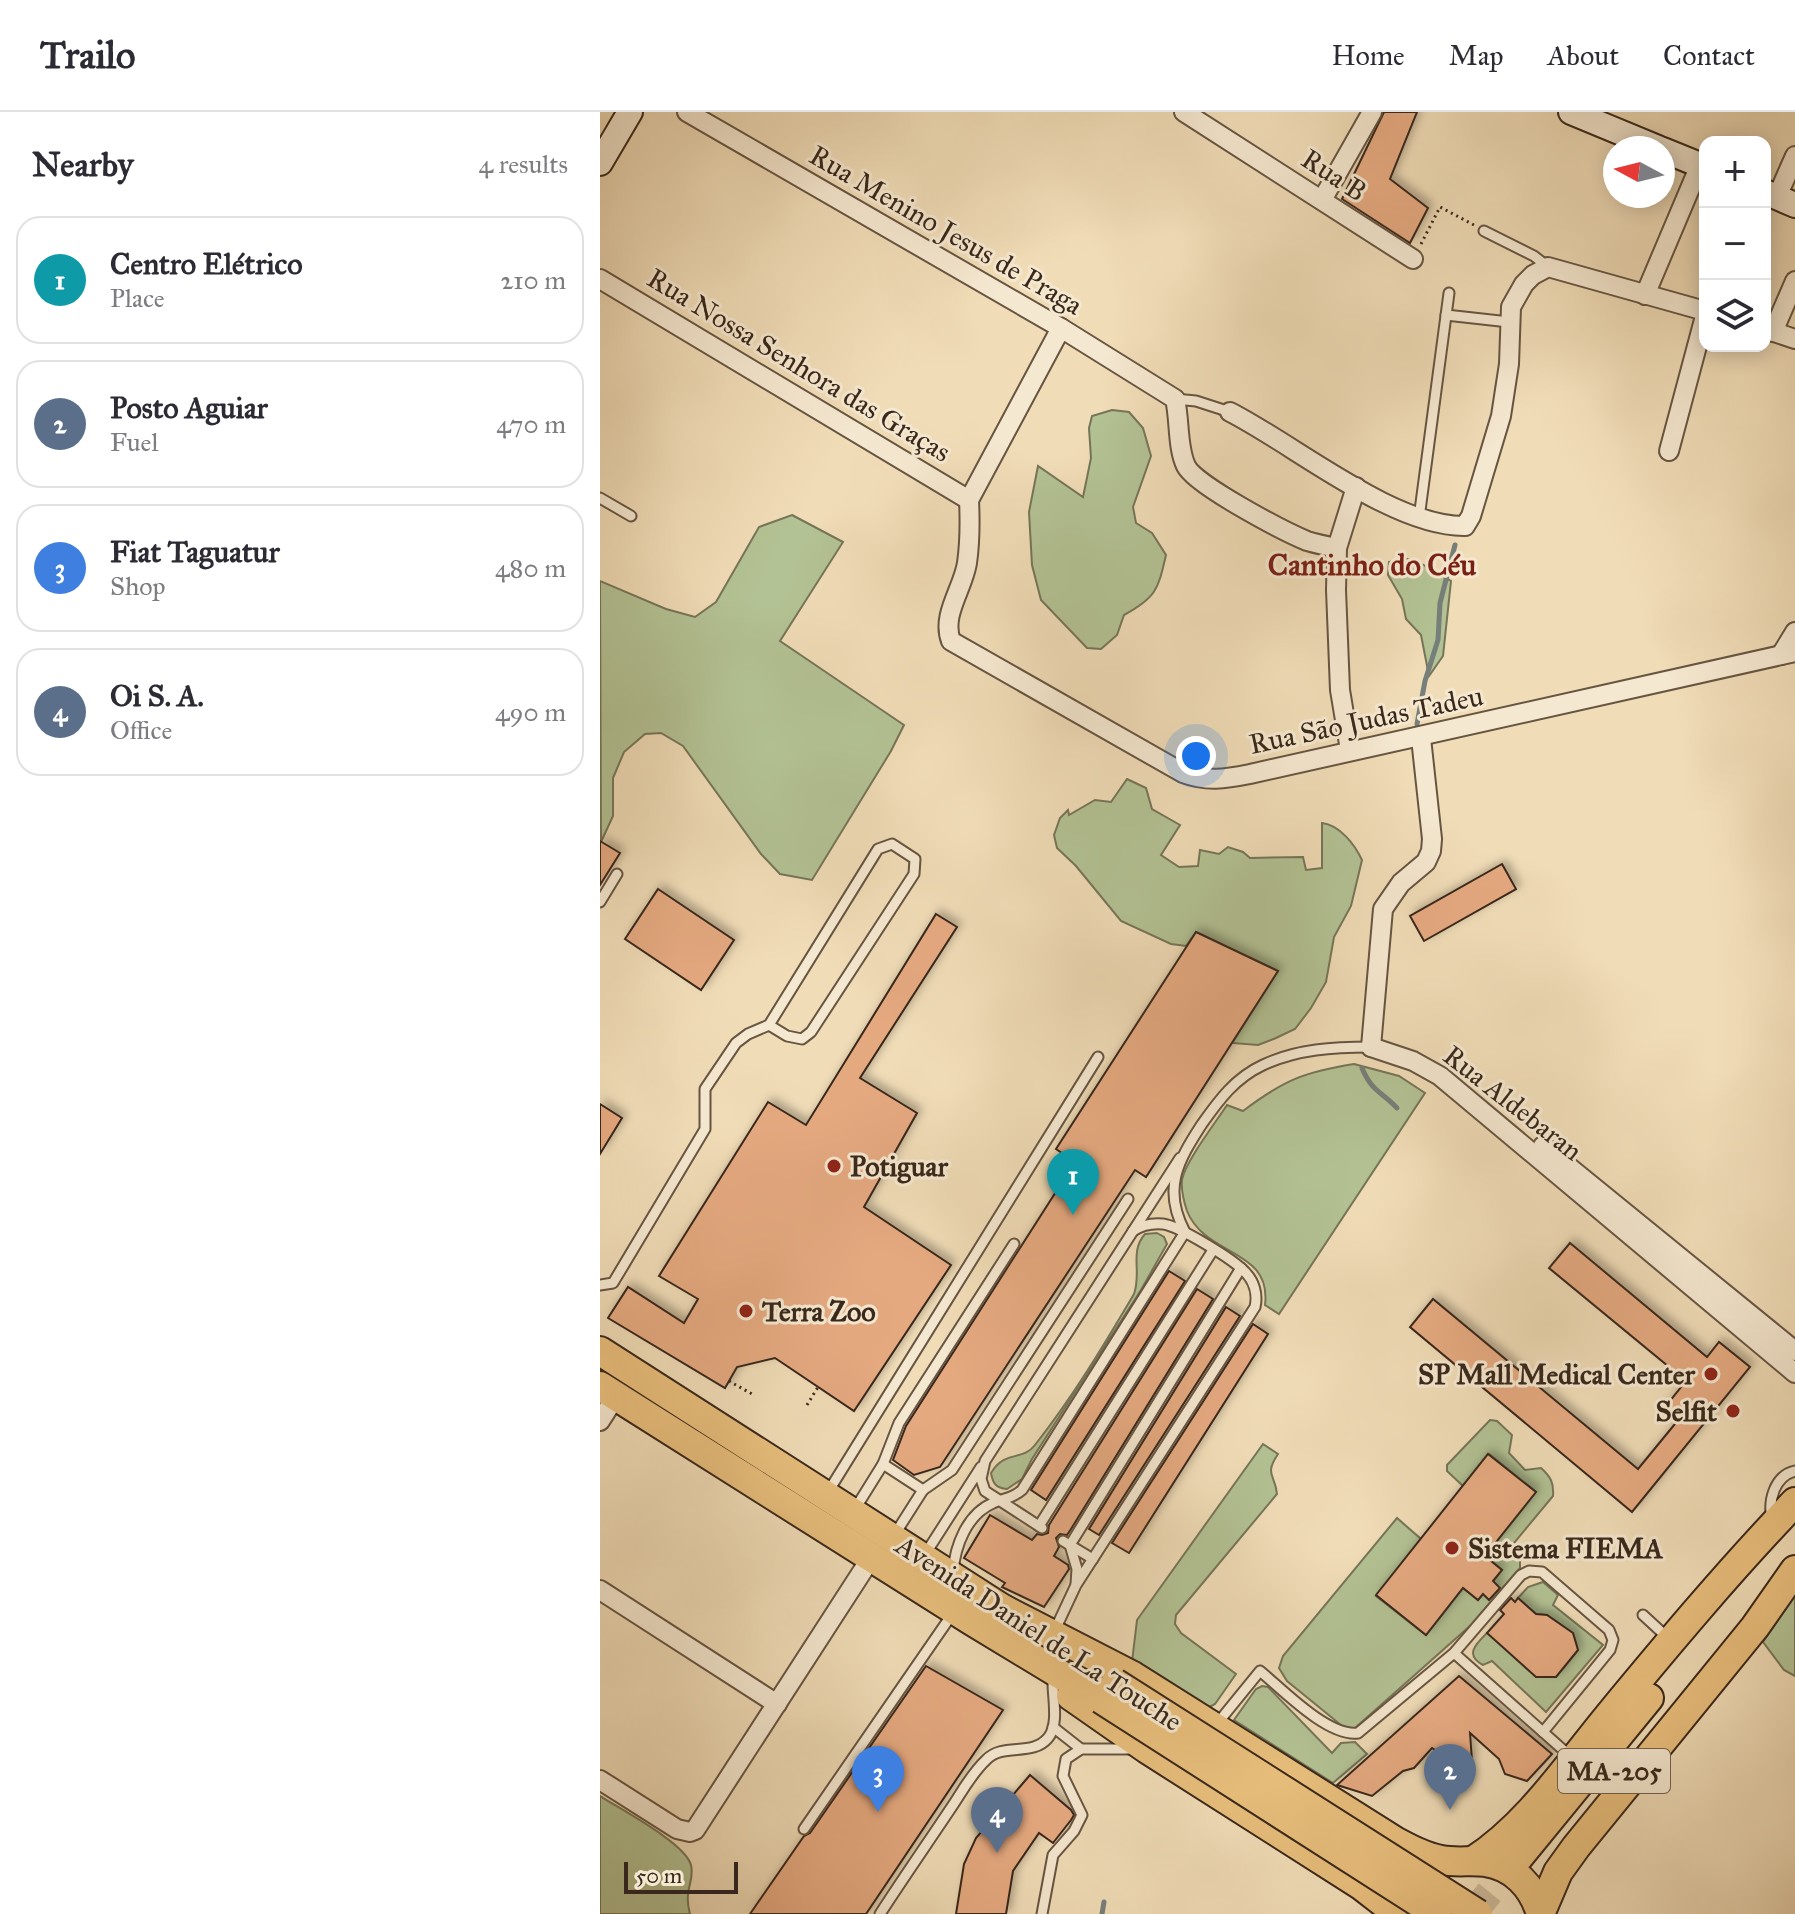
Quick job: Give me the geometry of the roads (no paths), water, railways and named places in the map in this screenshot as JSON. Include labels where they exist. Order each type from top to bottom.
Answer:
[{"type":"main road","name":"Avenida Daniel de La Touche","points":[[600,1351],[1003,1609],[1108,1691],[1437,1914]]},
{"type":"main road","name":"Avenida Daniel de La Touche","points":[[608,1391],[963,1616],[1108,1691],[1478,1914]]},
{"type":"main road","points":[[1412,1914],[1419,1894],[1431,1879],[1447,1868],[1492,1849],[1517,1825],[1705,1598],[1784,1521],[1795,1502]]},
{"type":"main road","name":"MA-205","points":[[1784,1521],[1525,1865],[1795,1557]]},
{"type":"main road","points":[[1541,1913],[1558,1872],[1576,1847],[1755,1627],[1795,1570]]},
{"type":"main road","points":[[1003,1609],[1133,1676],[1422,1855],[1502,1866],[1527,1885],[1541,1913]]},
{"type":"main road","points":[[963,1616],[1147,1749],[1362,1886],[1398,1914]]},
{"type":"street","points":[[600,163],[630,112]]},
{"type":"street","name":"Rua Menino Jesus de Praga","points":[[687,112],[1061,328],[1175,399]]},
{"type":"street","name":"Rua B","points":[[1184,112],[1413,259]]},
{"type":"street","points":[[1322,200],[1372,112]]},
{"type":"street","points":[[1571,112],[1629,136]]},
{"type":"street","points":[[1675,155],[1699,164]]},
{"type":"street","points":[[1779,198],[1795,156]]},
{"type":"street","points":[[1645,295],[1699,175]]},
{"type":"street","points":[[1548,267],[1699,311]]},
{"type":"street","name":"Rua Menino Jesus de Praga","points":[[1230,412],[1356,487],[1419,518],[1465,526],[1469,522],[1501,416],[1509,364],[1511,307],[1516,294],[1533,275],[1548,267]]},
{"type":"street","name":"Rua Nossa Senhora das Graças","points":[[600,279],[969,500]]},
{"type":"street","points":[[1771,327],[1795,281]]},
{"type":"street","points":[[969,500],[1061,328]]},
{"type":"street","points":[[1771,332],[1795,339]]},
{"type":"street","points":[[1669,451],[1699,336]]},
{"type":"street","points":[[1175,399],[1184,461],[1196,478],[1279,528],[1310,542],[1337,548]]},
{"type":"street","points":[[1350,750],[1340,690],[1337,646],[1337,548],[1356,487]]},
{"type":"street","name":"Rua São Judas Tadeu","points":[[969,500],[967,566],[963,585],[947,624],[951,641],[1183,773],[1198,778],[1222,779],[1250,774],[1788,654]]},
{"type":"street","points":[[1788,654],[1795,632]]},
{"type":"street","points":[[1371,1047],[1383,909],[1401,883],[1426,862],[1431,851],[1421,738]]},
{"type":"street","name":"Rua Aldebaran","points":[[1371,1047],[1406,1050],[1445,1067],[1795,1351]]},
{"type":"street","name":"Rua Aldebaran","points":[[1371,1047],[1413,1061],[1440,1076],[1795,1373]]},
{"type":"street","points":[[600,1421],[608,1391]]},
{"type":"street","points":[[600,1780],[677,1829],[695,1830],[871,1558]]},
{"type":"street","points":[[600,1590],[777,1704]]},
{"type":"lane","points":[[1484,231],[1534,256],[1548,267]]},
{"type":"lane","points":[[1419,518],[1449,293]]},
{"type":"lane","points":[[1446,315],[1509,322]]},
{"type":"lane","name":"Rua Menino Jesus de Praga","points":[[1175,399],[1196,401],[1230,412]]},
{"type":"lane","points":[[600,498],[631,516]]},
{"type":"lane","points":[[600,1285],[613,1283],[705,1129],[705,1089],[736,1043],[769,1025],[878,849],[892,844],[915,859],[914,874],[811,1032],[802,1039],[795,1038],[769,1025]]},
{"type":"lane","points":[[600,902],[617,874]]},
{"type":"lane","points":[[923,1556],[1222,1095],[1262,1065],[1318,1050],[1371,1047]]},
{"type":"lane","points":[[826,1495],[1098,1057]]},
{"type":"lane","points":[[1180,1158],[1174,1182],[1174,1203],[1185,1232]]},
{"type":"lane","points":[[893,1537],[923,1490],[952,1470],[1128,1199]]},
{"type":"lane","points":[[1054,1633],[1076,1585],[1255,1307],[1254,1287],[1241,1268],[1185,1232],[1155,1223],[1133,1231]]},
{"type":"lane","points":[[952,1575],[957,1544],[976,1515],[999,1501],[1013,1498],[1022,1490],[1185,1232]]},
{"type":"lane","points":[[853,1512],[883,1464],[899,1423],[1014,1244]]},
{"type":"lane","points":[[985,1461],[981,1475],[988,1494],[1040,1527],[1213,1250]]},
{"type":"lane","points":[[1066,1543],[1241,1268]]},
{"type":"lane","points":[[883,1464],[923,1490]]},
{"type":"lane","points":[[1784,1521],[1770,1496],[1786,1474],[1795,1471]]},
{"type":"lane","points":[[1066,1543],[1093,1559]]},
{"type":"lane","points":[[1066,1543],[1077,1569],[1076,1585]]},
{"type":"lane","points":[[1215,1726],[1260,1671],[1332,1729],[1348,1734],[1358,1733],[1454,1653],[1521,1575],[1529,1571],[1542,1572],[1609,1630],[1613,1640],[1610,1650],[1543,1732]]},
{"type":"lane","points":[[1643,1615],[1671,1640]]},
{"type":"lane","points":[[804,1829],[963,1616]]},
{"type":"lane","points":[[1454,1653],[1573,1759]]},
{"type":"lane","points":[[880,1914],[984,1761],[1004,1750],[1035,1747],[1047,1740],[1053,1727],[1053,1683]]},
{"type":"lane","points":[[1053,1727],[1081,1749]]},
{"type":"lane","points":[[1042,1914],[1053,1855],[1074,1831],[1082,1815],[1066,1783],[1063,1769],[1066,1759],[1081,1749],[1147,1749]]},
{"type":"waterway","points":[[1417,724],[1425,681],[1438,640],[1440,603],[1455,545]]},
{"type":"waterway","points":[[1362,1068],[1373,1087],[1397,1108]]},
{"type":"waterway","points":[[1102,1914],[1104,1902]]},
{"type":"tunnel","points":[[1472,1914],[1518,1858]]},
{"type":"place","name":"Potiguar","points":[[834,1166]]},
{"type":"place","name":"Centro Elétrico","points":[[1073,1215]]},
{"type":"place","name":"Terra Zoo","points":[[746,1311]]},
{"type":"place","name":"SP Mall Medical Center","points":[[1711,1374]]},
{"type":"place","name":"Selfit","points":[[1733,1411]]},
{"type":"place","name":"Sistema FIEMA","points":[[1452,1548]]},
{"type":"place","name":"Posto Aguiar","points":[[1450,1810]]},
{"type":"place","name":"Fiat Taguatur","points":[[878,1812]]},
{"type":"place","name":"Oi S. A.","points":[[997,1853]]},
{"type":"district","name":"Cantinho do Céu","points":[[1372,565]]}]
